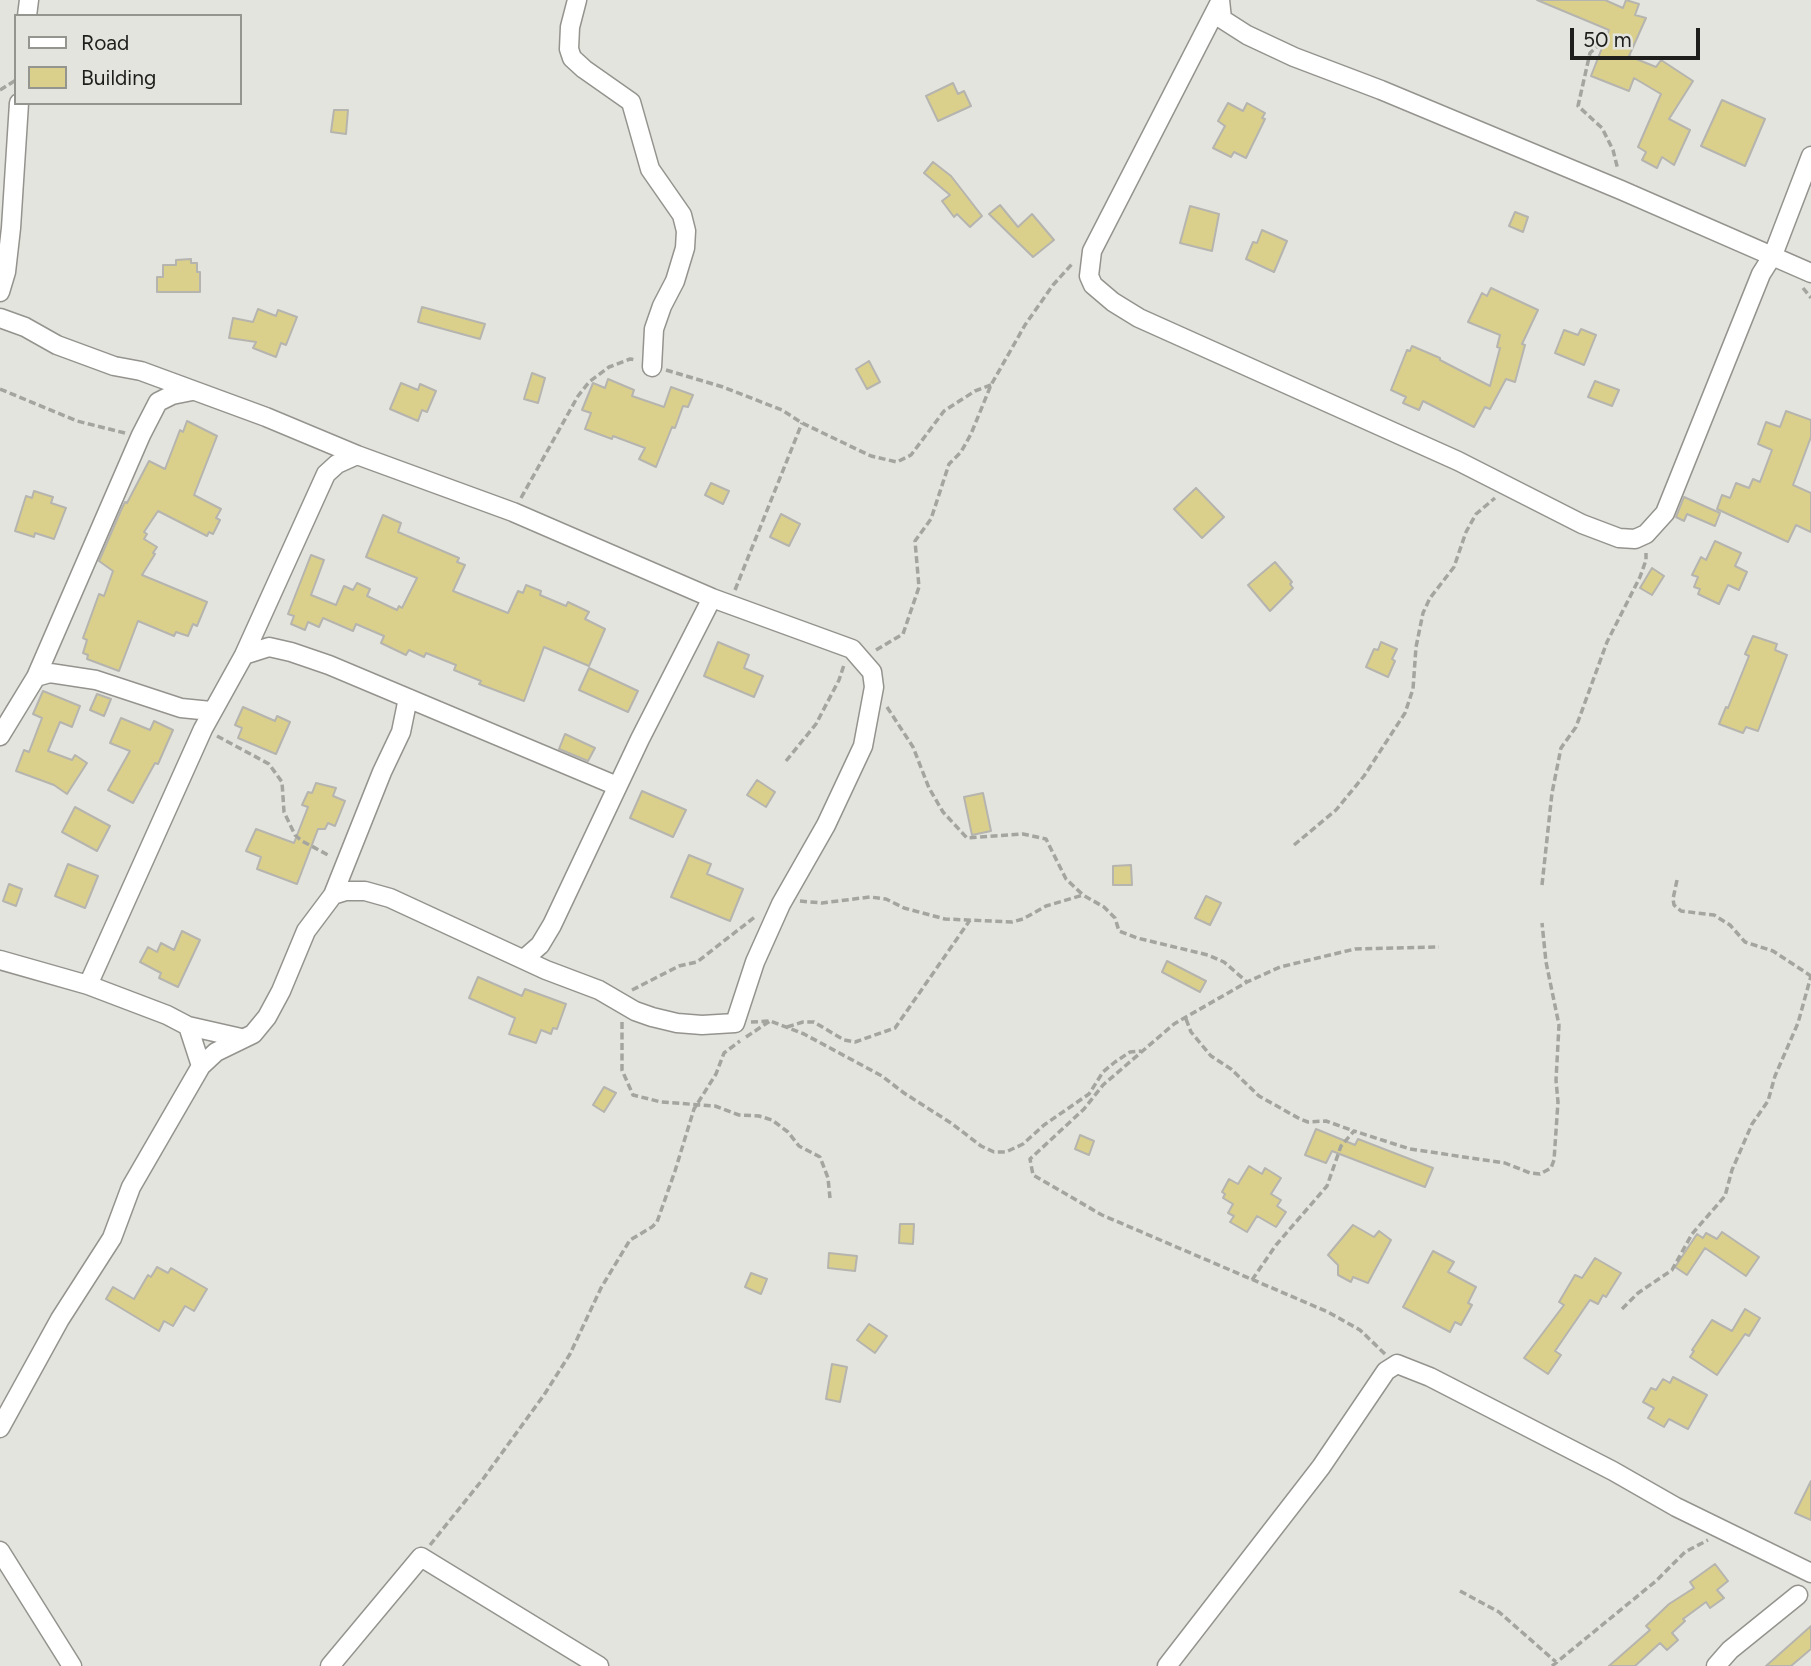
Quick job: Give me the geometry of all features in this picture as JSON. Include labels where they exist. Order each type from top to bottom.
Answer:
[{"type":"street","points":[[577,0],[570,27],[569,49],[572,58],[631,102],[650,169],[675,202],[686,231],[685,248],[675,281],[654,328],[652,367]]},
{"type":"street","points":[[1220,1],[1222,19],[1247,35],[1294,57],[1381,90],[1811,272]]},
{"type":"street","points":[[1220,1],[1092,251],[1089,276],[1093,285],[1113,302],[1139,318],[1458,461],[1582,524],[1619,538],[1635,539],[1646,534],[1665,513],[1761,274],[1773,255],[1811,156]]},
{"type":"street","points":[[0,292],[6,272],[11,228],[19,105]]},
{"type":"street","points":[[0,318],[25,327],[57,345],[114,366],[141,371],[513,512],[720,600],[855,652],[872,672],[874,687],[863,746],[832,815],[782,902],[755,962],[735,1023],[677,1023],[635,1011],[599,989],[546,971],[390,898],[365,891],[346,891],[333,895]]},
{"type":"street","points":[[1,736],[36,677],[141,435],[158,402],[172,395],[192,391]]},
{"type":"street","points":[[324,441],[326,474]]},
{"type":"street","points":[[88,985],[211,711],[244,655],[326,474],[337,464],[357,455]]},
{"type":"street","points":[[524,959],[540,945],[617,786],[720,600]]},
{"type":"street","points":[[244,655],[269,646],[291,652],[617,786]]},
{"type":"street","points":[[36,677],[50,673],[66,674],[96,680],[181,708],[211,711]]},
{"type":"street","points":[[0,1428],[60,1319],[112,1238],[131,1187],[201,1066],[216,1052],[253,1034],[267,1017],[306,931],[333,895],[382,772],[401,732],[408,698]]},
{"type":"street","points":[[540,945],[546,971]]},
{"type":"street","points":[[0,960],[88,985],[167,1015],[188,1026],[241,1038]]},
{"type":"street","points":[[188,1026],[201,1066]]},
{"type":"street","points":[[1167,1666],[1321,1467],[1386,1371],[1397,1364],[1430,1377],[1613,1471],[1676,1507],[1811,1573]]},
{"type":"street","points":[[0,1551],[72,1666]]},
{"type":"street","points":[[330,1666],[421,1558],[599,1666]]},
{"type":"street","points":[[1716,1666],[1730,1650],[1798,1595]]},
{"type":"path","points":[[1601,43],[1590,53],[1578,106],[1602,128],[1613,150],[1621,190]]},
{"type":"path","points":[[786,761],[816,724],[839,680],[844,663],[855,652],[876,650],[903,634],[919,587],[915,541],[931,519],[943,489],[945,472],[971,434],[990,385],[1024,325],[1069,266],[1092,251]]},
{"type":"path","points":[[513,512],[578,396],[589,382],[609,367],[630,359],[723,387],[782,410],[802,423],[871,456],[897,462],[911,455],[944,411],[975,391],[990,385]]},
{"type":"path","points":[[0,389],[76,421],[141,435]]},
{"type":"path","points":[[720,600],[751,554],[802,423]]},
{"type":"path","points":[[1294,845],[1336,810],[1364,776],[1391,736],[1405,713],[1413,690],[1416,647],[1423,612],[1430,598],[1454,567],[1462,540],[1475,514],[1488,501],[1512,489]]},
{"type":"path","points":[[1542,885],[1552,793],[1561,748],[1576,727],[1607,642],[1640,577],[1646,560],[1646,534]]},
{"type":"path","points":[[874,687],[913,747],[929,788],[955,827],[967,838],[1023,834],[1046,839],[1066,879],[1083,895],[1104,907],[1115,918],[1119,931],[1131,937],[1208,955],[1224,962],[1247,982]]},
{"type":"path","points":[[203,729],[269,764],[282,782],[284,812],[295,835],[346,864]]},
{"type":"path","points":[[1622,1309],[1638,1293],[1672,1270],[1692,1234],[1725,1196],[1732,1170],[1752,1124],[1768,1101],[1775,1076],[1798,1023],[1811,976],[1773,951],[1745,942],[1722,919],[1714,915],[1681,911],[1674,905],[1673,899],[1677,880]]},
{"type":"path","points":[[830,1198],[828,1178],[820,1157],[799,1146],[788,1132],[772,1120],[739,1115],[715,1106],[643,1100],[633,1095],[622,1070],[619,1001],[679,966],[697,962],[756,915],[782,902],[822,902],[870,897],[886,899],[945,919],[1012,922],[1045,906],[1083,895]]},
{"type":"path","points":[[785,1027],[814,1022],[844,1040],[855,1042],[895,1028],[971,919]]},
{"type":"path","points":[[1186,1019],[1191,1032],[1211,1056],[1231,1069],[1259,1096],[1300,1119],[1308,1122],[1326,1121],[1410,1149],[1505,1163],[1540,1174],[1551,1168],[1554,1160],[1559,1025],[1546,962],[1542,923]]},
{"type":"path","points":[[1397,1364],[1360,1330],[1328,1312],[1102,1215],[1033,1175],[1030,1159],[1084,1109],[1103,1085],[1174,1024],[1186,1019],[1215,998],[1280,967],[1355,949],[1439,947]]},
{"type":"path","points":[[735,1023],[770,1021],[804,1034],[882,1076],[981,1146],[994,1152],[1006,1152],[1023,1144],[1044,1125],[1089,1094],[1102,1072],[1130,1052],[1143,1051]]},
{"type":"path","points":[[421,1558],[544,1395],[570,1353],[601,1288],[630,1240],[657,1222],[676,1171],[688,1125],[696,1106],[716,1074],[724,1053],[770,1021]]},
{"type":"path","points":[[1252,1280],[1276,1245],[1327,1186],[1341,1146],[1354,1132]]},
{"type":"path","points":[[1460,1591],[1499,1612],[1554,1664],[1656,1581],[1685,1552],[1703,1542],[1730,1533]]},
{"type":"building","points":[[1537,0],[1605,0],[1623,8],[1626,0],[1639,4],[1635,15],[1646,18],[1629,56],[1656,67],[1661,60],[1693,81],[1669,119],[1690,130],[1674,165],[1662,157],[1657,168],[1642,160],[1646,152],[1638,147],[1661,94],[1634,78],[1629,91],[1591,76],[1609,30]]},
{"type":"building","points":[[953,83],[958,94],[964,91],[971,106],[938,121],[926,96]]},
{"type":"building","points":[[1722,100],[1765,119],[1745,166],[1701,146]]},
{"type":"building","points":[[1228,103],[1243,111],[1247,103],[1265,113],[1262,118],[1265,119],[1246,158],[1234,152],[1231,157],[1213,148],[1225,126],[1218,121]]},
{"type":"building","points":[[334,110],[348,110],[346,134],[331,132]]},
{"type":"building","points":[[933,162],[951,176],[982,216],[970,227],[957,214],[954,217],[942,201],[950,195],[924,173]]},
{"type":"building","points":[[1000,205],[1018,227],[1032,214],[1054,240],[1033,257],[989,214]]},
{"type":"building","points":[[1190,206],[1219,214],[1212,251],[1180,243]]},
{"type":"building","points":[[1515,212],[1528,217],[1523,232],[1509,226]]},
{"type":"building","points":[[1262,230],[1287,241],[1274,272],[1246,259]]},
{"type":"building","points":[[191,259],[191,263],[197,263],[197,272],[200,272],[200,292],[157,292],[157,277],[163,277],[163,265],[176,265],[176,260]]},
{"type":"building","points":[[1491,288],[1538,310],[1522,344],[1525,345],[1515,382],[1506,379],[1490,409],[1485,407],[1474,427],[1423,401],[1419,410],[1403,403],[1406,397],[1391,390],[1407,350],[1410,351],[1412,346],[1490,386],[1500,348],[1497,347],[1500,335],[1468,322],[1482,293],[1487,296]]},
{"type":"building","points":[[422,307],[485,324],[480,339],[418,322]]},
{"type":"building","points":[[258,309],[276,316],[278,310],[297,317],[286,345],[281,343],[276,357],[253,348],[256,342],[229,338],[233,318],[253,322]]},
{"type":"building","points":[[1581,329],[1596,335],[1584,365],[1555,353],[1564,330],[1578,335]]},
{"type":"building","points":[[869,361],[880,382],[867,389],[856,369]]},
{"type":"building","points":[[532,373],[545,378],[538,403],[524,399]]},
{"type":"building","points":[[608,379],[634,390],[632,396],[664,407],[671,387],[693,395],[688,407],[683,406],[675,428],[672,427],[656,467],[639,459],[645,448],[585,429],[591,413],[582,410],[593,383],[605,388]]},
{"type":"building","points":[[1595,381],[1619,390],[1612,406],[1588,397]]},
{"type":"building","points":[[401,383],[418,390],[420,384],[436,391],[427,412],[422,410],[418,421],[390,409]]},
{"type":"building","points":[[1786,411],[1811,420],[1811,437],[1793,485],[1811,493],[1811,532],[1796,525],[1788,542],[1717,509],[1722,495],[1730,498],[1736,483],[1749,488],[1753,479],[1760,482],[1772,450],[1758,444],[1766,422],[1780,427]]},
{"type":"building","points":[[187,421],[217,436],[194,495],[221,509],[216,518],[220,520],[213,534],[209,532],[207,536],[158,511],[144,532],[147,534],[144,539],[157,547],[142,575],[207,602],[197,626],[193,624],[188,636],[176,632],[174,636],[138,621],[119,671],[87,659],[88,655],[83,653],[87,640],[83,638],[99,594],[104,596],[113,571],[99,561],[125,502],[127,503],[149,461],[165,469],[180,430],[183,432]]},
{"type":"building","points":[[711,483],[729,491],[723,504],[705,495]]},
{"type":"building","points":[[1196,488],[1224,517],[1202,538],[1174,509]]},
{"type":"building","points":[[34,491],[53,497],[51,503],[66,508],[54,539],[15,531],[26,496],[32,498]]},
{"type":"building","points":[[1684,497],[1720,513],[1715,526],[1687,514],[1684,521],[1676,517]]},
{"type":"building","points":[[781,514],[800,524],[789,546],[770,537]]},
{"type":"building","points":[[383,515],[401,523],[398,532],[459,558],[457,562],[465,565],[453,591],[508,613],[518,591],[523,593],[526,585],[541,591],[540,595],[566,606],[568,602],[589,612],[585,619],[605,629],[589,666],[544,647],[524,701],[479,684],[481,681],[454,670],[456,665],[426,653],[424,657],[409,650],[406,655],[381,643],[384,636],[356,624],[353,631],[323,618],[319,627],[308,622],[305,630],[291,624],[294,616],[288,614],[311,555],[324,560],[311,595],[336,605],[344,586],[353,590],[357,583],[370,589],[367,596],[397,610],[399,606],[402,608],[417,578],[366,557]]},
{"type":"building","points":[[1715,541],[1741,553],[1735,566],[1747,572],[1739,590],[1728,585],[1719,604],[1698,594],[1700,589],[1694,587],[1698,577],[1692,575],[1701,557],[1706,560]]},
{"type":"building","points":[[1275,562],[1292,582],[1290,584],[1293,588],[1270,611],[1248,585]]},
{"type":"building","points":[[1652,568],[1664,576],[1652,595],[1640,588]]},
{"type":"building","points":[[1753,636],[1777,644],[1775,650],[1787,655],[1758,731],[1746,727],[1743,733],[1719,724],[1749,656],[1745,654]]},
{"type":"building","points":[[718,642],[749,655],[744,668],[763,676],[754,697],[704,676]]},
{"type":"building","points":[[1381,642],[1397,649],[1388,677],[1366,667],[1374,649],[1378,650]]},
{"type":"building","points":[[589,668],[638,691],[628,712],[579,690]]},
{"type":"building","points":[[43,691],[80,706],[72,727],[60,722],[48,751],[72,760],[75,755],[87,763],[67,794],[54,785],[16,771],[24,750],[29,752],[42,718],[33,714]]},
{"type":"building","points":[[97,694],[111,699],[104,716],[90,710]]},
{"type":"building","points":[[243,707],[275,721],[277,716],[290,722],[276,754],[238,738],[242,728],[235,725]]},
{"type":"building","points":[[121,718],[150,730],[154,721],[173,730],[158,764],[155,763],[133,803],[108,790],[130,751],[110,743]]},
{"type":"building","points":[[565,734],[595,748],[588,761],[559,749]]},
{"type":"building","points":[[757,780],[775,792],[766,807],[747,795]]},
{"type":"building","points":[[316,783],[336,788],[333,796],[345,801],[335,826],[328,823],[325,829],[318,829],[297,884],[257,869],[261,857],[246,851],[256,829],[294,843],[308,807],[302,805]]},
{"type":"building","points":[[642,791],[686,810],[673,837],[630,818]]},
{"type":"building","points":[[983,793],[991,831],[972,835],[964,797]]},
{"type":"building","points":[[75,807],[110,826],[97,851],[62,832]]},
{"type":"building","points":[[689,855],[711,864],[707,874],[743,889],[730,921],[671,897]]},
{"type":"building","points":[[68,864],[98,876],[85,908],[55,896]]},
{"type":"building","points":[[1131,865],[1132,885],[1113,885],[1113,866]]},
{"type":"building","points":[[9,884],[22,889],[16,906],[3,901]]},
{"type":"building","points":[[1206,896],[1221,903],[1210,925],[1195,918]]},
{"type":"building","points":[[182,931],[200,940],[178,987],[159,978],[161,973],[140,962],[148,947],[157,952],[161,943],[174,950]]},
{"type":"building","points":[[1167,961],[1206,981],[1200,992],[1162,972]]},
{"type":"building","points":[[478,977],[522,996],[525,989],[566,1004],[557,1029],[553,1028],[551,1034],[541,1030],[536,1043],[509,1034],[515,1018],[469,998]]},
{"type":"building","points":[[604,1087],[616,1093],[604,1112],[593,1105]]},
{"type":"building","points":[[1316,1129],[1355,1145],[1358,1139],[1433,1168],[1425,1187],[1332,1151],[1326,1163],[1305,1155]]},
{"type":"building","points":[[1080,1135],[1094,1141],[1089,1155],[1075,1149]]},
{"type":"building","points":[[1249,1166],[1262,1174],[1265,1168],[1281,1178],[1271,1194],[1281,1200],[1277,1206],[1286,1212],[1276,1227],[1257,1216],[1247,1232],[1230,1222],[1234,1216],[1228,1213],[1233,1204],[1223,1198],[1225,1194],[1222,1192],[1229,1179],[1238,1184]]},
{"type":"building","points":[[900,1224],[914,1224],[913,1244],[899,1243]]},
{"type":"building","points":[[1353,1225],[1374,1237],[1379,1231],[1391,1240],[1368,1283],[1353,1277],[1351,1282],[1338,1275],[1338,1265],[1328,1255]]},
{"type":"building","points":[[1722,1232],[1759,1257],[1746,1276],[1705,1248],[1687,1275],[1675,1267],[1697,1234],[1703,1238],[1706,1233],[1717,1239]]},
{"type":"building","points":[[1433,1251],[1454,1262],[1448,1272],[1476,1287],[1468,1303],[1472,1305],[1461,1325],[1455,1322],[1450,1332],[1403,1307]]},
{"type":"building","points":[[829,1253],[857,1256],[855,1271],[828,1268]]},
{"type":"building","points":[[1595,1258],[1621,1273],[1606,1297],[1603,1295],[1598,1304],[1590,1300],[1555,1351],[1561,1355],[1548,1374],[1524,1358],[1564,1305],[1559,1302],[1575,1275],[1582,1278]]},
{"type":"building","points":[[157,1267],[168,1273],[171,1268],[207,1289],[194,1311],[185,1306],[173,1326],[164,1321],[159,1331],[106,1299],[113,1287],[134,1299],[148,1275],[151,1277]]},
{"type":"building","points":[[751,1273],[767,1279],[761,1294],[745,1287]]},
{"type":"building","points":[[1745,1309],[1760,1318],[1749,1336],[1745,1334],[1717,1375],[1690,1357],[1712,1320],[1732,1331]]},
{"type":"building","points":[[869,1324],[887,1336],[875,1353],[857,1340]]},
{"type":"building","points":[[832,1364],[847,1367],[840,1402],[826,1399]]},
{"type":"building","points":[[1673,1377],[1707,1395],[1688,1429],[1669,1419],[1664,1427],[1648,1418],[1654,1408],[1643,1402],[1651,1388],[1656,1390],[1663,1379],[1670,1383]]},
{"type":"building","points":[[1811,1481],[1811,1520],[1795,1513]]},
{"type":"building","points":[[1715,1564],[1728,1581],[1717,1590],[1724,1598],[1710,1608],[1706,1602],[1683,1619],[1685,1621],[1672,1633],[1678,1640],[1667,1650],[1660,1643],[1635,1666],[1609,1666],[1650,1630],[1646,1626],[1669,1604],[1694,1588],[1690,1582]]},
{"type":"building","points":[[1811,1626],[1811,1649],[1791,1666],[1766,1666]]}]
